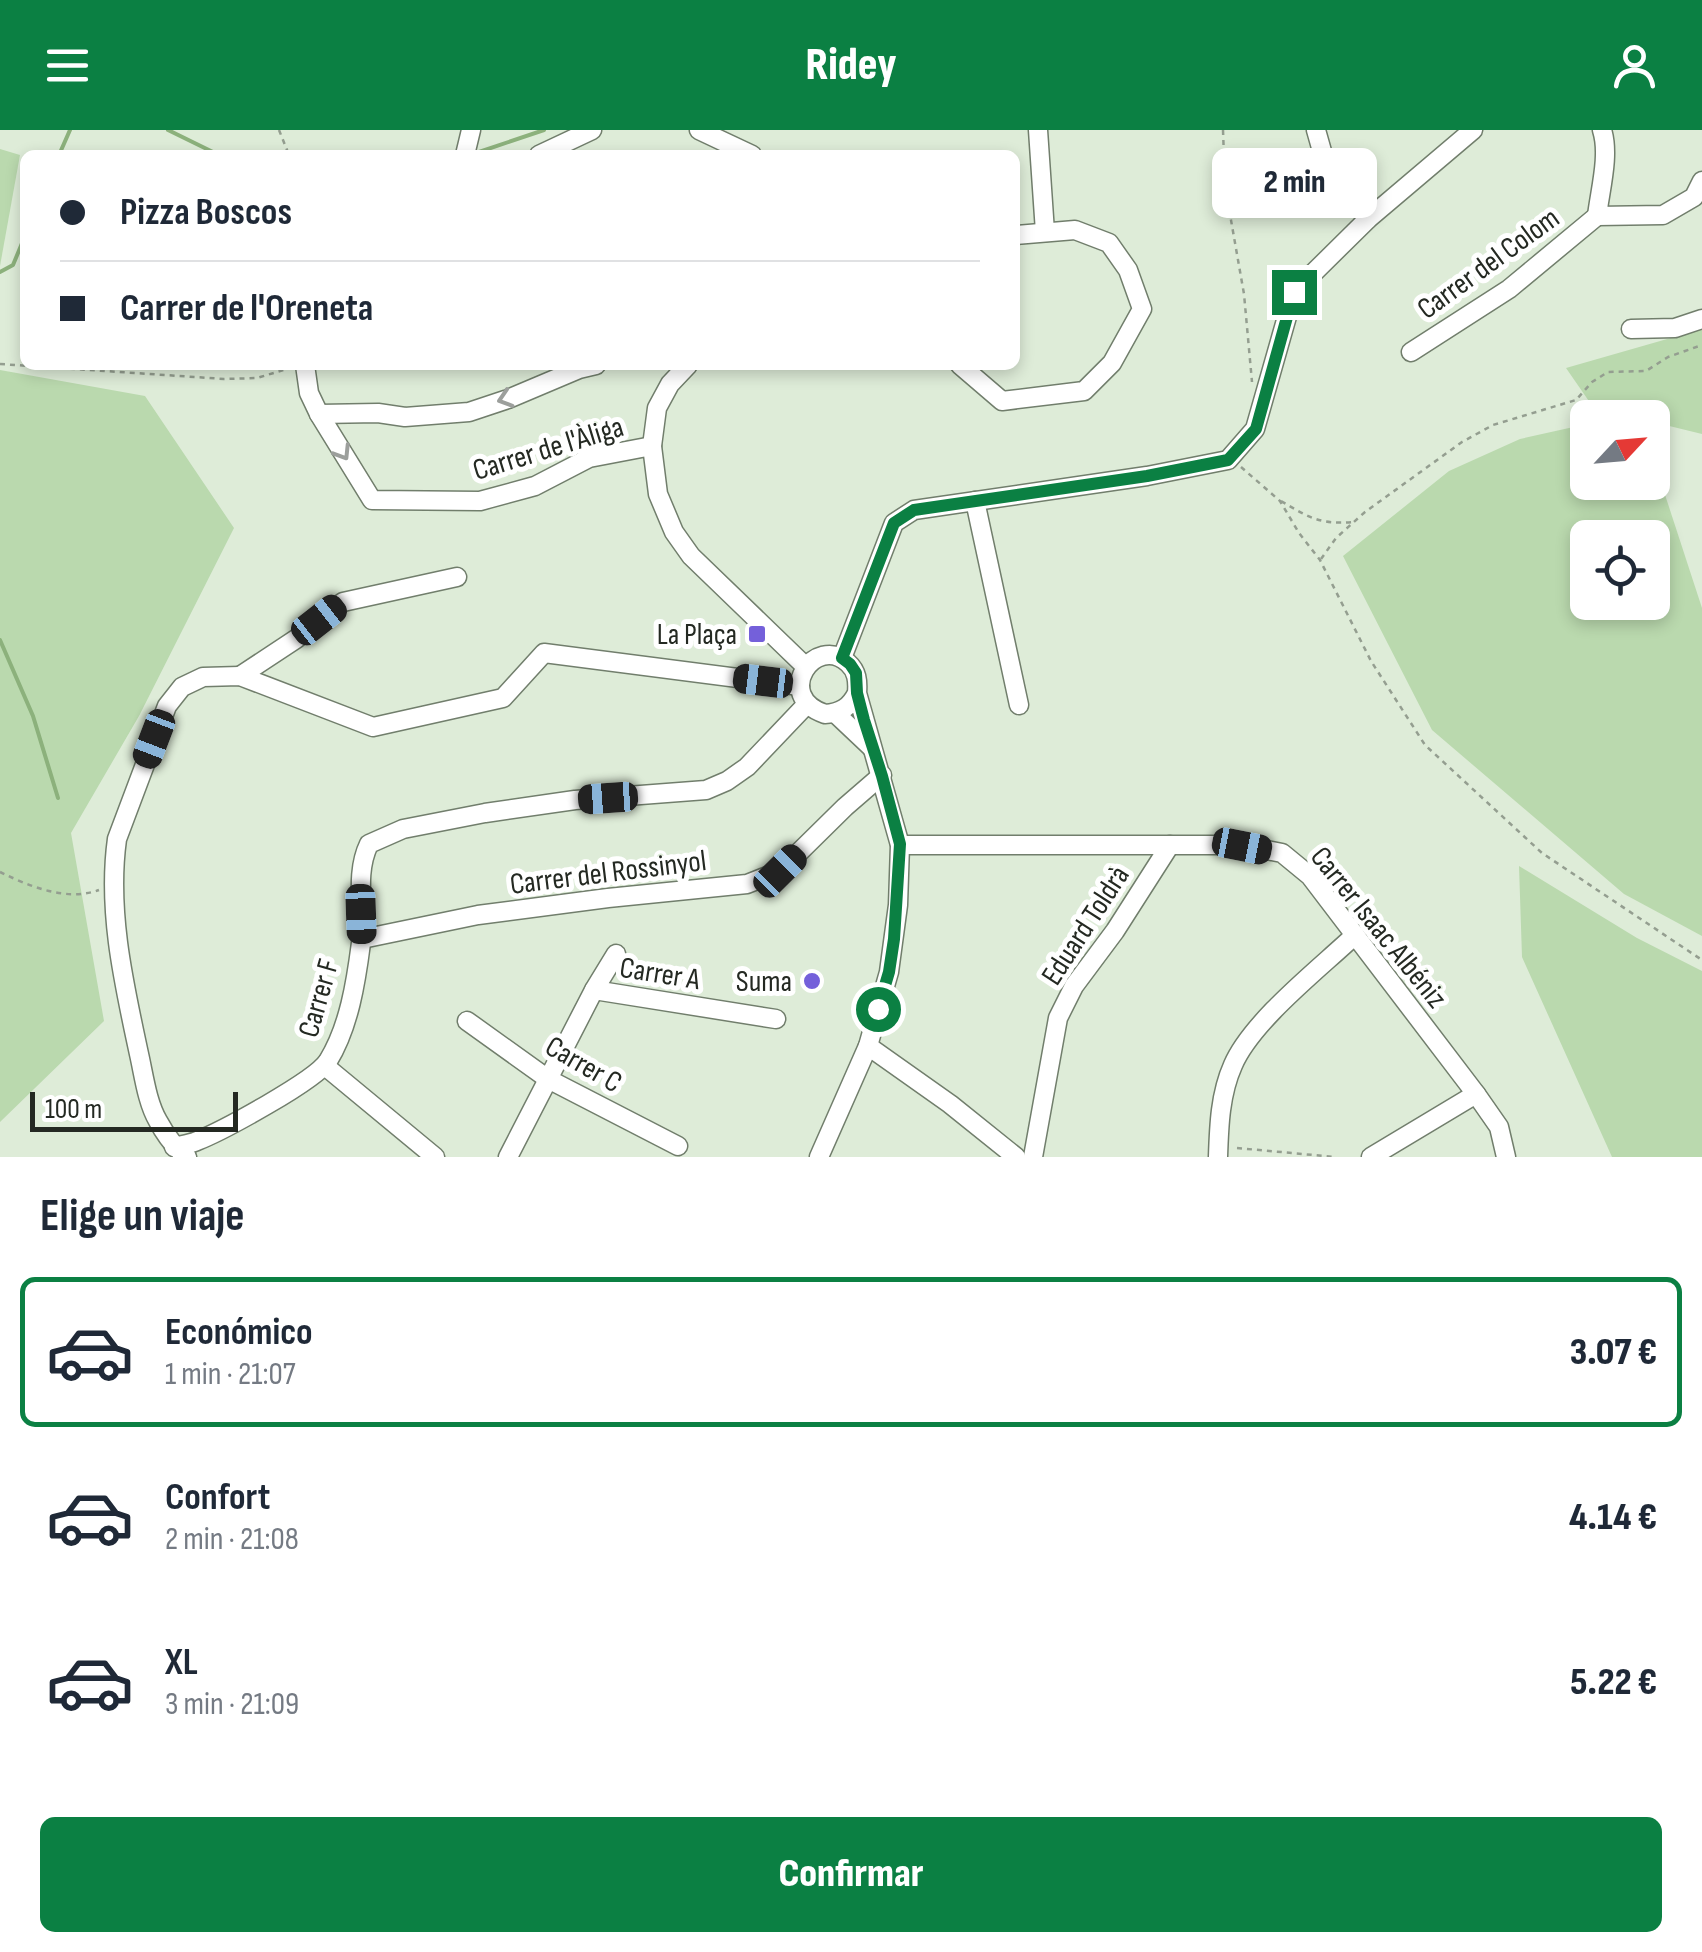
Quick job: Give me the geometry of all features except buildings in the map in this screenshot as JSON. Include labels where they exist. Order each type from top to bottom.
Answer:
[{"type":"street","points":[[550,150],[592,130]]},
{"type":"street","points":[[699,130],[727,143]]},
{"type":"street","points":[[1038,130],[1044,232]]},
{"type":"street","points":[[1316,130],[1327,168],[1368,219]]},
{"type":"street","points":[[842,658],[894,523],[914,510],[1147,476],[1228,460],[1256,429],[1294,292],[1368,219],[1473,130]]},
{"type":"street","points":[[1602,130],[1605,134],[1597,216],[1662,215],[1694,198],[1702,181]]},
{"type":"street","name":"Carrer del Colom","points":[[1411,352],[1508,289],[1597,216]]},
{"type":"street","points":[[966,370],[1002,401],[1084,391],[1112,363],[1142,310],[1128,270],[1109,244],[1075,230],[1020,234]]},
{"type":"street","points":[[1632,329],[1674,328],[1702,319]]},
{"type":"street","name":"Carrer de l'Àliga","points":[[304,370],[309,394],[319,414],[372,500],[480,501],[535,486],[589,458],[652,446]]},
{"type":"street","points":[[319,414],[366,412],[405,417],[469,412],[577,370]]},
{"type":"street","points":[[680,370],[656,408],[652,446],[658,494],[674,532],[691,556],[806,666]]},
{"type":"street","points":[[975,501],[1019,705]]},
{"type":"street","points":[[240,676],[343,602],[457,576]]},
{"type":"street","points":[[181,1152],[156,1118],[145,1081],[119,964],[114,860],[117,839],[167,706],[182,686],[203,677],[240,676],[373,727],[503,698],[544,653],[800,686]]},
{"type":"street","points":[[820,1157],[868,1046],[889,972],[900,844],[857,693],[856,673],[842,658],[822,656],[806,666],[801,676],[802,696],[807,704],[825,714],[844,710],[857,693]]},
{"type":"street","name":"Carrer F","points":[[181,1152],[275,1100],[325,1066],[348,1014],[362,939],[360,889],[368,844],[404,828],[503,810],[706,790],[746,767],[807,704]]},
{"type":"street","points":[[835,714],[872,748]]},
{"type":"street","name":"Carrer del Rossinyol","points":[[362,939],[478,915],[746,884],[780,871],[882,776]]},
{"type":"street","name":"Carrer Isaac Albéniz","points":[[900,844],[1242,846],[1282,853],[1310,876],[1476,1094],[1499,1127],[1506,1157]]},
{"type":"street","name":"Eduard Toldrà","points":[[1033,1157],[1058,1018],[1074,986],[1115,932],[1170,845]]},
{"type":"street","points":[[1218,1152],[1220,1110],[1232,1067],[1245,1044],[1355,935]]},
{"type":"street","points":[[508,1157],[616,954]]},
{"type":"street","name":"Carrer A","points":[[594,990],[776,1020]]},
{"type":"street","name":"Carrer C","points":[[467,1022],[548,1078],[678,1146]]},
{"type":"street","points":[[868,1046],[1016,1157]]},
{"type":"street","points":[[325,1066],[435,1157]]},
{"type":"street","points":[[1372,1157],[1476,1094]]},
{"type":"path","points":[[1223,130],[1225,186],[1244,294],[1250,379],[1262,401]]},
{"type":"path","points":[[1320,560],[1354,522],[1462,442],[1494,425],[1576,400],[1592,382],[1608,372],[1646,371],[1668,357],[1702,344]]},
{"type":"path","points":[[90,370],[224,379],[257,378],[285,370]]},
{"type":"path","points":[[1228,460],[1280,500],[1314,520],[1333,524],[1354,522]]},
{"type":"path","points":[[1280,500],[1320,560],[1371,660],[1424,745],[1542,853],[1702,960]]},
{"type":"path","points":[[0,872],[58,894],[90,893],[115,884]]},
{"type":"path","points":[[1218,1152],[1335,1157]]},
{"type":"green space","points":[[0,149],[20,155],[0,266]]},
{"type":"green space","points":[[1702,329],[1702,434],[1670,426],[1670,400],[1588,400],[1566,368]]},
{"type":"green space","points":[[0,370],[145,396],[234,528],[139,716],[71,833],[104,1021],[0,1122]]},
{"type":"green space","points":[[1570,428],[1570,500],[1667,500],[1702,608],[1702,936],[1624,894],[1432,730],[1343,556],[1449,471],[1520,439]]},
{"type":"green space","points":[[1519,866],[1637,938],[1702,971],[1702,1157],[1612,1157],[1522,957]]},
{"type":"waterway","points":[[61,150],[70,130]]},
{"type":"waterway","points":[[168,130],[209,150]]},
{"type":"waterway","points":[[485,150],[544,130]]},
{"type":"waterway","points":[[0,272],[13,265],[20,248]]},
{"type":"waterway","points":[[0,640],[33,716],[58,798]]},
{"type":"place","name":"La Plaça","points":[[757,634]]},
{"type":"place","name":"Suma","points":[[812,981]]},
{"type":"route","points":[[878,1009],[894,939],[900,844],[857,693],[856,673],[842,658],[894,523],[914,510],[1147,476],[1228,460],[1256,429],[1294,292]]}]
